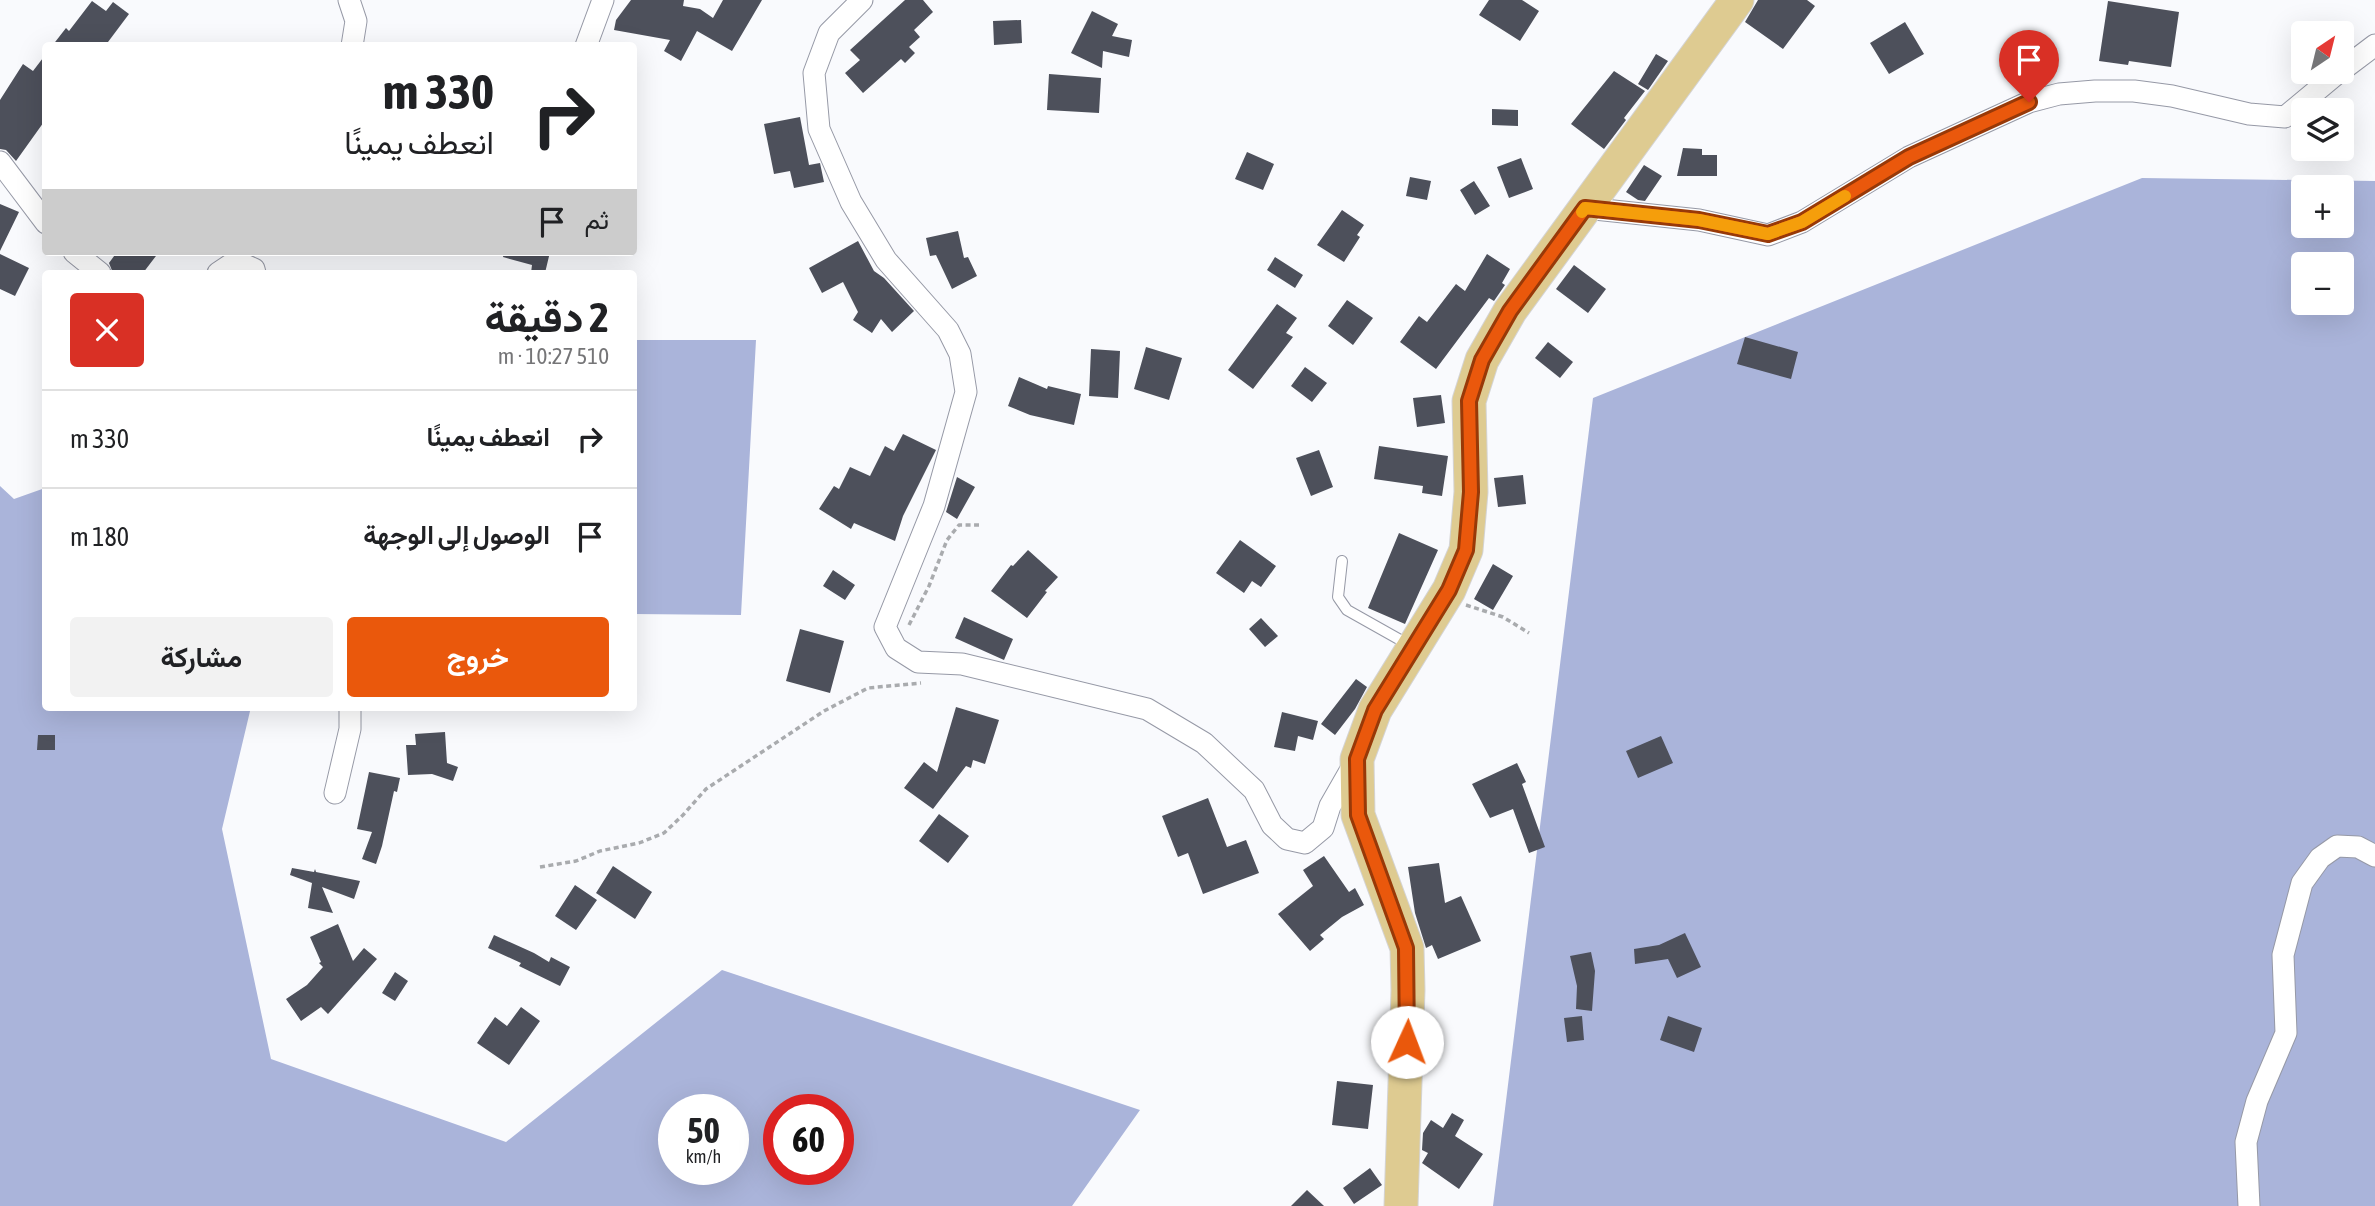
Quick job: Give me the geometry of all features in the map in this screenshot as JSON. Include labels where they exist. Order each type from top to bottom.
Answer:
[{"type":"main road","points":[[1401,1206],[1408,990],[1406,948],[1358,815],[1357,759],[1375,710],[1445,597],[1466,550],[1471,492],[1469,401],[1482,360],[1510,311],[1737,0]]},
{"type":"street","points":[[349,0],[356,21],[353,42]]},
{"type":"street","points":[[587,42],[603,0]]},
{"type":"street","points":[[862,0],[829,33],[814,74],[818,129],[851,202],[886,260],[948,330],[961,354],[966,392],[934,506],[885,627],[896,648],[918,662],[962,664],[1147,709],[1204,743],[1254,790],[1272,825],[1287,839],[1305,843],[1323,828],[1330,806],[1357,759]]},
{"type":"street","points":[[2354,61],[2375,45]]},
{"type":"street","points":[[1585,208],[1699,220],[1768,234],[1802,222],[1909,157],[2029,102],[2071,93],[2134,91],[2172,96],[2249,114],[2286,117],[2325,84]]},
{"type":"street","points":[[0,162],[42,218]]},
{"type":"street","points":[[79,256],[96,270]]},
{"type":"street","points":[[222,270],[236,261],[254,270]]},
{"type":"street","points":[[335,793],[350,729],[350,711]]},
{"type":"street","points":[[2249,1206],[2246,1142],[2257,1101],[2286,1032],[2283,955],[2302,883],[2320,858],[2337,846],[2358,847],[2375,856]]},
{"type":"lane","points":[[1342,561],[1338,597],[1347,610],[1414,648]]},
{"type":"path","points":[[896,648],[929,586],[947,540],[959,525],[979,525]]},
{"type":"path","points":[[1445,597],[1503,617],[1530,633]]},
{"type":"path","points":[[540,867],[576,862],[600,851],[639,843],[664,833],[706,789],[824,711],[868,688],[930,681]]},
{"type":"shaded area","points":[[2142,178],[2291,180],[2291,238],[2354,238],[2354,181],[2375,181],[2375,1206],[1493,1206],[1593,398]]},
{"type":"shaded area","points":[[637,340],[756,340],[741,615],[637,614]]},
{"type":"shaded area","points":[[0,486],[14,499],[42,489],[42,711],[250,711],[222,829],[271,1059],[506,1142],[722,970],[1140,1110],[1072,1206],[0,1206]]},
{"type":"building","points":[[631,0],[684,0],[683,6],[700,9],[713,18],[723,0],[762,0],[732,51],[697,31],[681,61],[664,51],[670,40],[614,30],[616,20]]},
{"type":"building","points":[[905,0],[923,0],[933,12],[914,30],[920,37],[909,47],[915,53],[905,63],[901,59],[863,93],[845,73],[860,60],[850,50]]},
{"type":"building","points":[[1489,0],[1522,0],[1539,11],[1520,41],[1479,15]]},
{"type":"building","points":[[1758,0],[1807,0],[1815,6],[1783,49],[1745,22]]},
{"type":"building","points":[[92,1],[106,11],[113,2],[129,14],[108,42],[55,42],[66,28],[69,31]]},
{"type":"building","points":[[2108,1],[2179,12],[2171,67],[2129,61],[2128,65],[2099,61]]},
{"type":"building","points":[[1092,11],[1118,24],[1112,36],[1132,40],[1129,57],[1103,51],[1102,68],[1071,53]]},
{"type":"building","points":[[1021,20],[1022,43],[994,45],[993,21]]},
{"type":"building","points":[[1905,22],[1924,54],[1889,74],[1870,43]]},
{"type":"building","points":[[1656,54],[1668,61],[1648,90],[1638,84]]},
{"type":"building","points":[[42,59],[42,125],[16,161],[6,150],[0,149],[0,100],[23,64],[33,71]]},
{"type":"building","points":[[1614,71],[1645,91],[1604,149],[1571,124]]},
{"type":"building","points":[[1049,74],[1101,78],[1099,113],[1047,110]]},
{"type":"building","points":[[1492,109],[1518,110],[1518,126],[1492,125]]},
{"type":"building","points":[[800,117],[809,165],[820,163],[824,182],[794,188],[790,171],[774,174],[764,124]]},
{"type":"building","points":[[1683,148],[1702,149],[1702,155],[1717,155],[1717,176],[1677,176]]},
{"type":"building","points":[[1247,152],[1274,164],[1263,190],[1235,179]]},
{"type":"building","points":[[1521,158],[1533,189],[1509,198],[1497,167]]},
{"type":"building","points":[[1644,165],[1662,176],[1645,201],[1626,192]]},
{"type":"building","points":[[1410,177],[1431,181],[1427,200],[1406,196]]},
{"type":"building","points":[[1474,181],[1490,206],[1475,215],[1460,190]]},
{"type":"building","points":[[0,204],[19,212],[0,251]]},
{"type":"building","points":[[1342,210],[1364,225],[1357,235],[1360,237],[1344,262],[1317,245]]},
{"type":"building","points":[[958,231],[964,258],[968,257],[977,276],[952,289],[936,255],[930,256],[926,238]]},
{"type":"building","points":[[858,241],[874,271],[884,278],[914,311],[892,332],[881,319],[872,333],[853,320],[858,312],[843,282],[822,293],[809,268]]},
{"type":"building","points":[[0,254],[29,268],[15,296],[0,289]]},
{"type":"building","points":[[1487,254],[1510,269],[1502,283],[1505,285],[1494,301],[1489,298],[1436,369],[1400,342],[1419,316],[1427,322],[1456,284],[1465,291]]},
{"type":"building","points":[[114,256],[156,256],[145,270],[112,270],[109,263]]},
{"type":"building","points":[[549,256],[546,270],[531,270],[532,265],[503,257]]},
{"type":"building","points":[[1275,257],[1303,275],[1295,288],[1267,270]]},
{"type":"building","points":[[1574,265],[1606,289],[1588,313],[1556,289]]},
{"type":"building","points":[[1347,300],[1373,318],[1353,345],[1328,326]]},
{"type":"building","points":[[1277,304],[1297,318],[1286,333],[1293,337],[1253,389],[1228,370]]},
{"type":"building","points":[[1745,337],[1798,352],[1791,379],[1737,364]]},
{"type":"building","points":[[1548,342],[1573,362],[1560,378],[1535,358]]},
{"type":"building","points":[[1146,347],[1182,358],[1169,400],[1134,389]]},
{"type":"building","points":[[1091,349],[1120,351],[1118,398],[1089,396]]},
{"type":"building","points":[[1305,367],[1327,383],[1312,402],[1291,386]]},
{"type":"building","points":[[1019,377],[1047,389],[1048,386],[1081,394],[1074,425],[1030,415],[1008,406]]},
{"type":"building","points":[[1441,395],[1445,423],[1417,427],[1413,398]]},
{"type":"building","points":[[903,434],[936,450],[903,516],[895,541],[854,523],[851,529],[819,509],[834,486],[839,489],[850,467],[870,476],[885,446],[894,451]]},
{"type":"building","points":[[1379,446],[1448,456],[1442,496],[1422,493],[1423,486],[1374,479]]},
{"type":"building","points":[[1319,450],[1333,487],[1311,496],[1296,458]]},
{"type":"building","points":[[1523,475],[1526,504],[1498,507],[1494,478]]},
{"type":"building","points":[[957,477],[975,487],[957,519],[946,512]]},
{"type":"building","points":[[1399,533],[1438,550],[1405,624],[1368,608]]},
{"type":"building","points":[[1240,540],[1276,566],[1261,587],[1252,581],[1244,593],[1216,573]]},
{"type":"building","points":[[1028,550],[1058,577],[1027,618],[991,591],[1011,565]]},
{"type":"building","points":[[1493,564],[1513,576],[1493,610],[1474,599]]},
{"type":"building","points":[[833,570],[855,585],[845,600],[823,586]]},
{"type":"building","points":[[964,617],[1013,639],[1004,660],[955,638]]},
{"type":"building","points":[[1261,618],[1278,636],[1265,647],[1249,629]]},
{"type":"building","points":[[800,629],[844,641],[830,693],[786,681]]},
{"type":"building","points":[[1356,679],[1367,687],[1355,709],[1335,735],[1321,724]]},
{"type":"building","points":[[956,707],[999,720],[985,764],[973,760],[971,768],[966,766],[933,809],[904,788],[924,762],[937,772]]},
{"type":"building","points":[[1282,712],[1318,721],[1313,740],[1298,736],[1295,751],[1274,747]]},
{"type":"building","points":[[445,732],[447,763],[458,767],[453,781],[432,774],[408,775],[406,745],[416,745],[415,734]]},
{"type":"building","points":[[38,735],[55,735],[55,750],[37,750]]},
{"type":"building","points":[[1661,736],[1673,763],[1638,778],[1626,751]]},
{"type":"building","points":[[1517,763],[1526,782],[1522,784],[1545,847],[1529,853],[1513,809],[1490,818],[1472,784]]},
{"type":"building","points":[[369,772],[400,778],[397,792],[394,791],[376,864],[362,859],[372,832],[357,829]]},
{"type":"building","points":[[1208,798],[1227,847],[1246,840],[1259,873],[1203,894],[1188,853],[1178,857],[1162,816]]},
{"type":"building","points":[[939,814],[969,836],[948,863],[919,841]]},
{"type":"building","points":[[1324,856],[1349,892],[1355,888],[1364,905],[1342,917],[1320,935],[1324,939],[1310,951],[1278,914],[1313,886],[1303,870]]},
{"type":"building","points":[[1439,863],[1445,903],[1461,896],[1481,941],[1438,959],[1432,945],[1426,948],[1415,913],[1408,867]]},
{"type":"building","points":[[613,866],[652,892],[635,919],[596,893]]},
{"type":"building","points":[[292,868],[314,872],[315,869],[316,872],[360,881],[354,899],[322,887],[333,913],[308,908],[312,883],[290,875]]},
{"type":"building","points":[[575,885],[597,900],[576,930],[555,916]]},
{"type":"building","points":[[338,924],[353,961],[364,948],[377,959],[328,1014],[321,1007],[301,1021],[286,999],[307,985],[323,967],[310,937]]},
{"type":"building","points":[[1685,933],[1701,967],[1677,978],[1668,959],[1635,964],[1634,949],[1659,945]]},
{"type":"building","points":[[494,935],[549,962],[551,957],[570,967],[560,986],[519,966],[521,963],[488,948]]},
{"type":"building","points":[[1591,952],[1595,971],[1592,1011],[1576,1009],[1577,986],[1570,956]]},
{"type":"building","points":[[395,972],[408,981],[395,1001],[382,993]]},
{"type":"building","points":[[521,1007],[540,1021],[509,1065],[477,1043],[495,1017],[507,1026]]},
{"type":"building","points":[[1582,1016],[1584,1040],[1567,1042],[1564,1018]]},
{"type":"building","points":[[1668,1016],[1702,1028],[1694,1052],[1660,1040]]},
{"type":"building","points":[[1337,1081],[1373,1085],[1368,1129],[1332,1125]]},
{"type":"building","points":[[1452,1113],[1464,1120],[1455,1136],[1483,1154],[1459,1189],[1422,1163],[1428,1153],[1422,1150],[1423,1133],[1431,1120],[1443,1128]]},
{"type":"building","points":[[1370,1168],[1382,1185],[1354,1204],[1343,1188]]},
{"type":"building","points":[[1307,1190],[1324,1206],[1291,1206]]},
{"type":"slow traffic","points":[[1582,212],[1585,208],[1699,220],[1768,234],[1802,222],[1845,196]]},
{"type":"route","points":[[1407,1042],[1406,948],[1358,815],[1357,759],[1375,710],[1449,590],[1466,550],[1471,492],[1469,401],[1482,360],[1510,311],[1585,208],[1699,220],[1768,234],[1802,222],[1909,157],[2029,102]]}]
